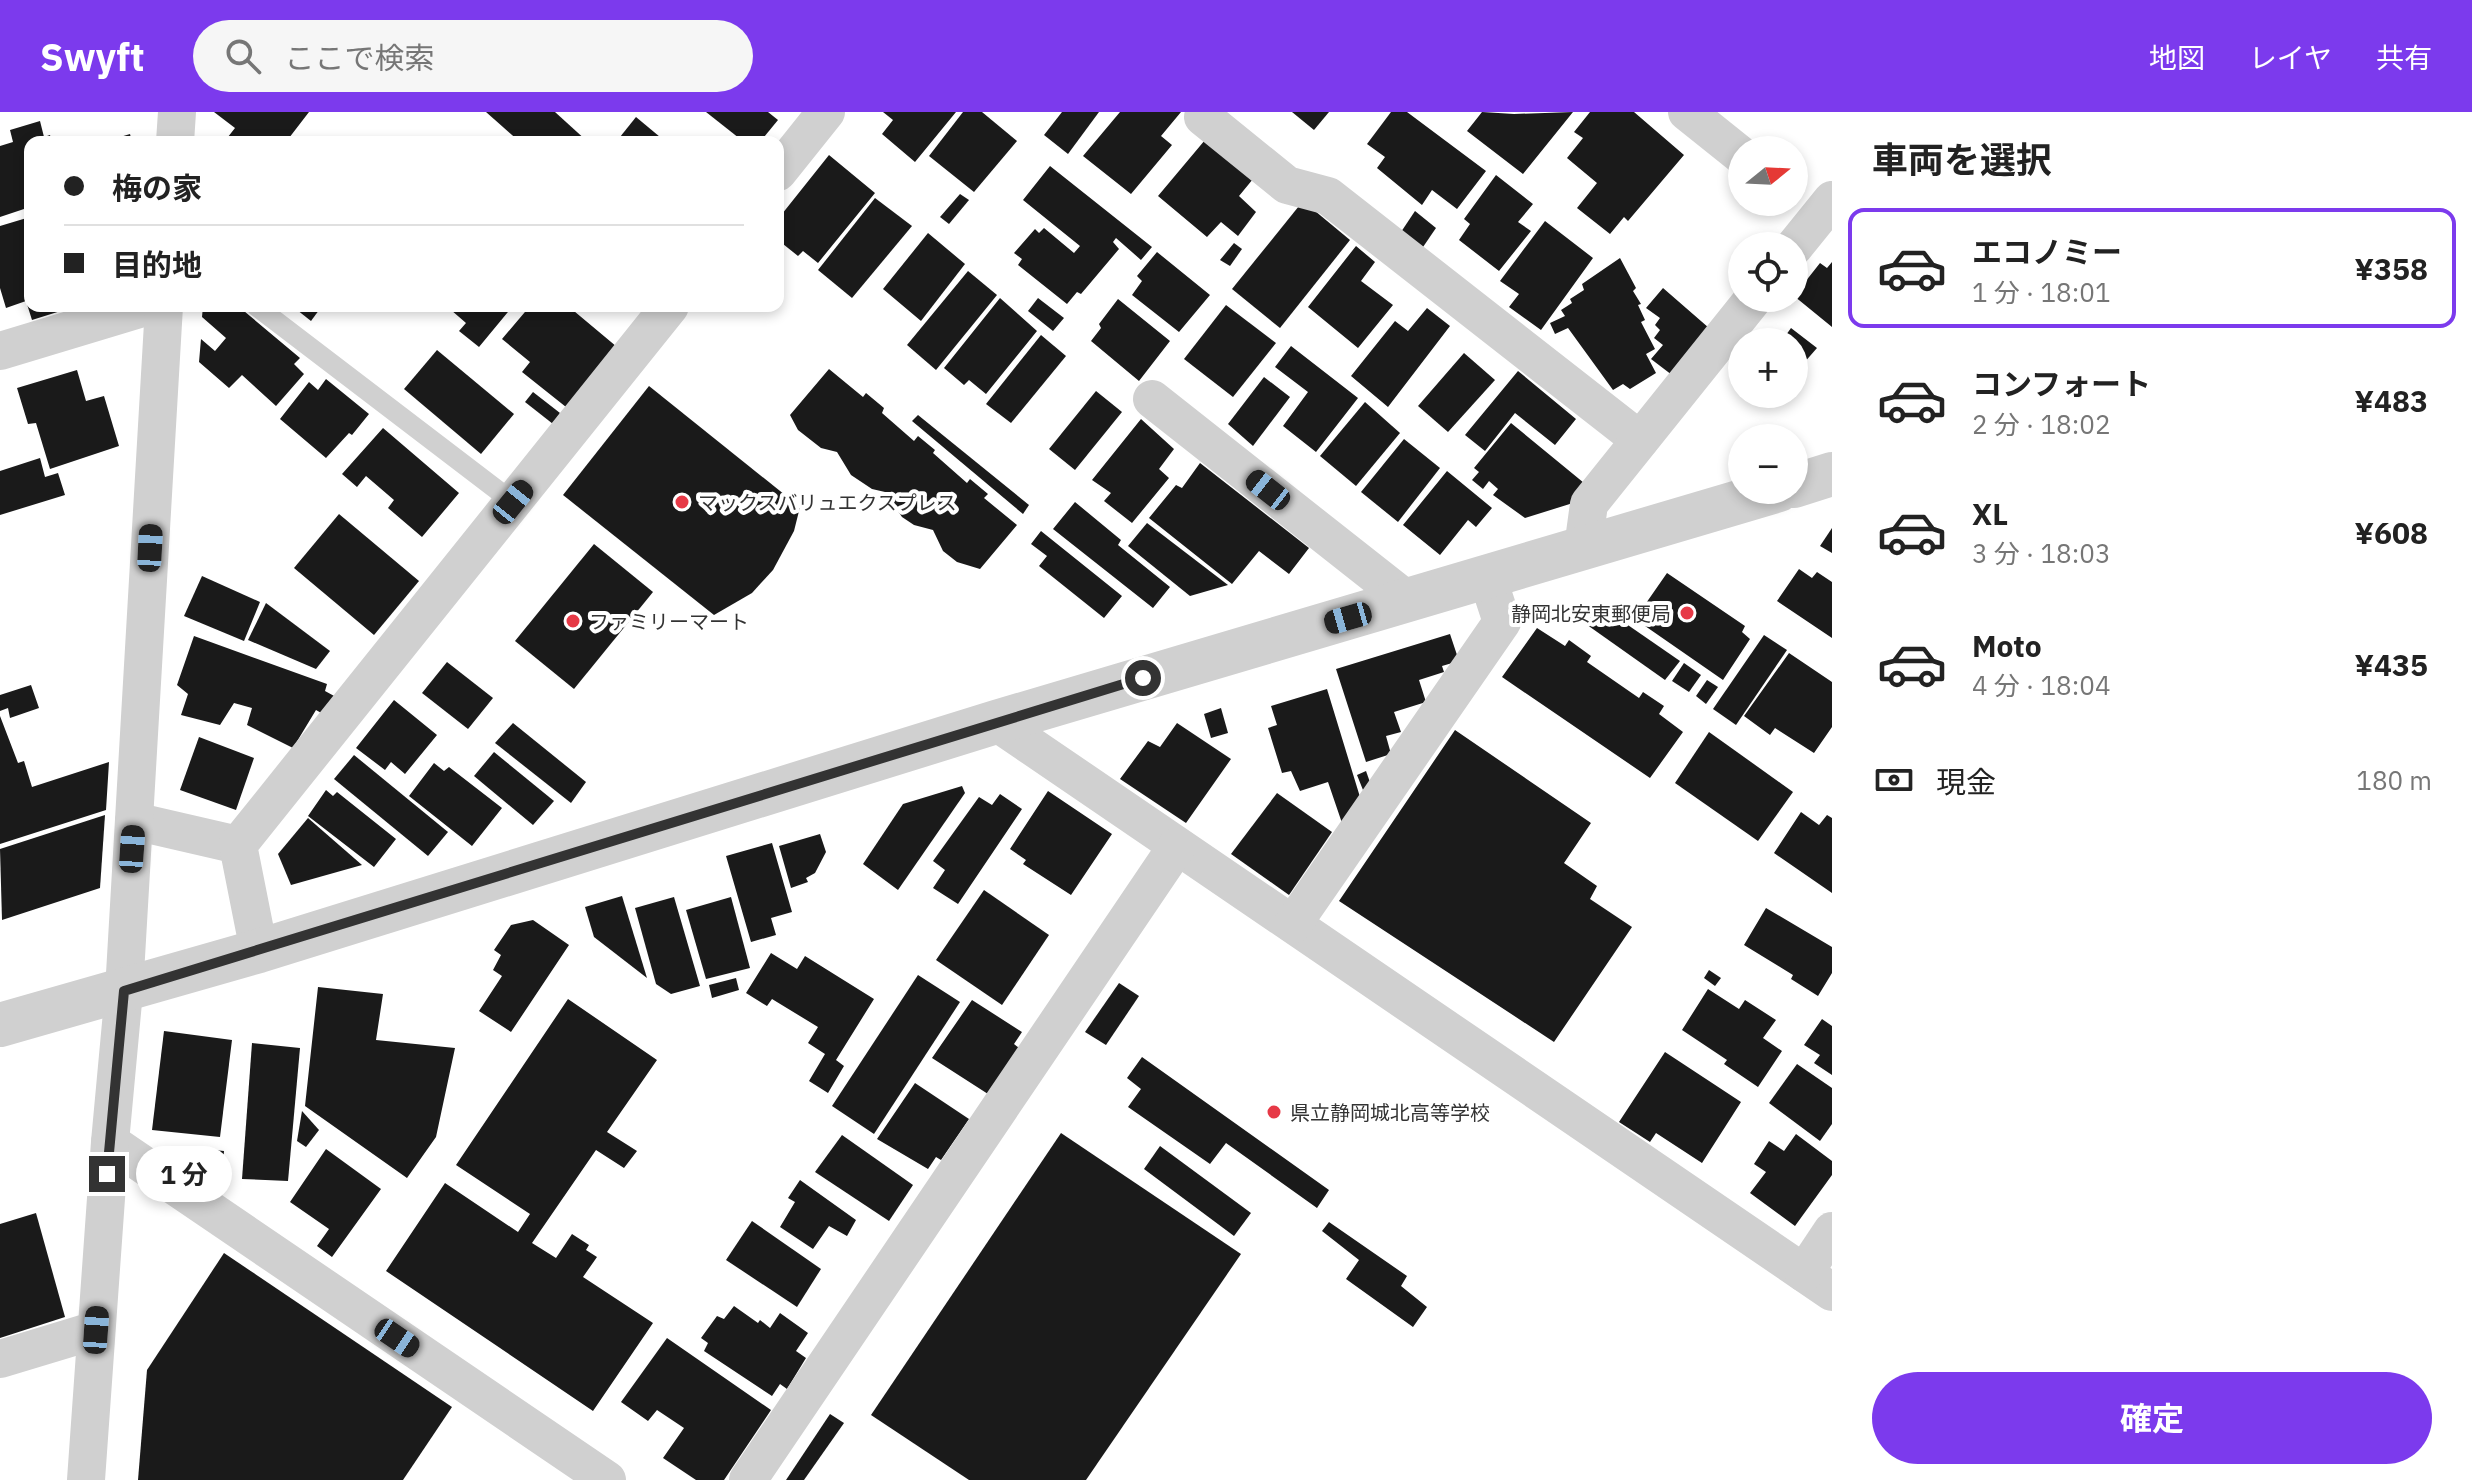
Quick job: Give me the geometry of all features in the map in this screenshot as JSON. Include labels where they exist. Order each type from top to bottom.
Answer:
[{"type":"street","points":[[175,136],[177,112]]},
{"type":"street","points":[[784,164],[826,112]]},
{"type":"street","points":[[1687,112],[1728,145]]},
{"type":"street","points":[[1203,117],[1287,185],[1328,196],[1640,440]]},
{"type":"street","points":[[1804,232],[1819,211]]},
{"type":"street","points":[[0,351],[129,312]]},
{"type":"street","points":[[86,1480],[124,991],[164,312]]},
{"type":"street","points":[[259,951],[238,845],[665,312]]},
{"type":"street","points":[[1583,548],[1589,504],[1743,312]]},
{"type":"street","points":[[1152,399],[1407,600]]},
{"type":"street","points":[[1808,482],[1832,474]]},
{"type":"street","points":[[0,1025],[259,951],[996,722],[1732,504]]},
{"type":"street","points":[[1293,924],[1502,622],[1487,576]]},
{"type":"street","points":[[996,722],[1818,1283],[1832,1231]]},
{"type":"street","points":[[134,821],[238,845]]},
{"type":"street","points":[[748,1480],[1177,846]]},
{"type":"street","points":[[110,1142],[607,1480]]},
{"type":"street","points":[[0,1359],[96,1330]]},
{"type":"lane","points":[[264,312],[513,502]]},
{"type":"building","points":[[214,112],[309,112],[291,136],[229,136],[235,128]]},
{"type":"building","points":[[486,112],[555,112],[581,136],[513,136]]},
{"type":"building","points":[[706,112],[768,112],[778,120],[765,136],[736,136]]},
{"type":"building","points":[[883,112],[956,112],[915,162],[882,134],[893,120]]},
{"type":"building","points":[[963,112],[982,112],[1017,141],[974,192],[929,156]]},
{"type":"building","points":[[1062,112],[1099,112],[1068,154],[1044,135]]},
{"type":"building","points":[[1120,112],[1181,112],[1161,136],[1172,145],[1131,194],[1083,156]]},
{"type":"building","points":[[1292,112],[1329,112],[1314,130]]},
{"type":"building","points":[[1391,112],[1407,112],[1486,171],[1457,209],[1432,190],[1422,205],[1377,168],[1385,157],[1367,144]]},
{"type":"building","points":[[1482,112],[1573,112],[1523,174],[1467,131]]},
{"type":"building","points":[[1590,112],[1634,112],[1684,155],[1628,221],[1624,217],[1610,234],[1577,208],[1597,183],[1567,158],[1583,138],[1574,132]]},
{"type":"building","points":[[636,117],[659,136],[621,136]]},
{"type":"building","points":[[40,121],[44,136],[24,136],[24,209],[0,217],[0,146],[13,142],[10,130]]},
{"type":"building","points":[[1205,140],[1253,179],[1239,196],[1256,212],[1238,236],[1221,222],[1207,237],[1158,196]]},
{"type":"building","points":[[829,155],[875,193],[818,263],[803,251],[798,256],[784,245],[784,211]]},
{"type":"building","points":[[1050,166],[1152,247],[1141,260],[1116,238],[1113,242],[1119,249],[1081,294],[1077,292],[1067,304],[1018,265],[1022,259],[1014,253],[1035,229],[1039,233],[1044,228],[1074,253],[1080,246],[1023,200]]},
{"type":"building","points":[[1496,175],[1533,204],[1518,222],[1531,231],[1499,271],[1459,240],[1470,224],[1464,219]]},
{"type":"building","points":[[960,194],[969,200],[949,224],[940,217]]},
{"type":"building","points":[[875,198],[912,226],[852,298],[818,270]]},
{"type":"building","points":[[1303,201],[1350,240],[1280,328],[1232,289]]},
{"type":"building","points":[[1415,211],[1436,228],[1423,247],[1401,232]]},
{"type":"building","points":[[24,219],[24,302],[6,308],[0,288],[0,226]]},
{"type":"building","points":[[1545,221],[1593,258],[1541,330],[1509,307],[1519,294],[1500,281]]},
{"type":"building","points":[[928,233],[965,264],[921,321],[883,289]]},
{"type":"building","points":[[1234,243],[1242,249],[1230,266],[1220,260]]},
{"type":"building","points":[[1356,246],[1375,262],[1361,281],[1393,305],[1358,348],[1308,307]]},
{"type":"building","points":[[1157,252],[1210,295],[1179,332],[1132,295],[1142,281],[1137,276]]},
{"type":"building","points":[[1620,258],[1636,288],[1633,291],[1641,304],[1638,305],[1645,320],[1641,322],[1655,349],[1646,354],[1656,373],[1630,389],[1623,384],[1613,390],[1568,328],[1555,334],[1550,323],[1565,316],[1561,310],[1584,290],[1582,284]]},
{"type":"building","points":[[1832,262],[1832,327],[1808,307],[1808,278],[1820,263],[1827,268]]},
{"type":"building","points":[[968,271],[997,295],[936,370],[907,345]]},
{"type":"building","points":[[1663,288],[1709,328],[1672,375],[1651,359],[1663,345],[1654,338],[1660,330],[1655,325],[1660,318],[1646,308]]},
{"type":"building","points":[[1000,298],[1037,331],[986,394],[969,380],[964,385],[944,368]]},
{"type":"building","points":[[1038,298],[1064,318],[1053,331],[1028,311]]},
{"type":"building","points":[[1118,299],[1170,341],[1139,381],[1091,341],[1101,328],[1099,324]]},
{"type":"building","points":[[1226,305],[1276,343],[1233,397],[1184,359]]},
{"type":"building","points":[[1427,308],[1450,326],[1388,407],[1351,376],[1395,321],[1408,331]]},
{"type":"building","points":[[29,312],[57,312],[32,320]]},
{"type":"building","points":[[202,312],[245,312],[300,358],[294,364],[304,374],[276,406],[242,375],[229,388],[199,362],[201,339],[215,351],[226,338],[202,317]]},
{"type":"building","points":[[300,312],[318,312],[311,321]]},
{"type":"building","points":[[453,312],[508,312],[479,347],[459,331],[466,323]]},
{"type":"building","points":[[525,312],[575,312],[617,347],[566,407],[522,372],[530,362],[502,339]]},
{"type":"building","points":[[1041,335],[1066,356],[1011,423],[986,404]]},
{"type":"building","points":[[1808,341],[1817,348],[1808,358]]},
{"type":"building","points":[[1291,346],[1358,398],[1316,452],[1283,426],[1308,392],[1275,367]]},
{"type":"building","points":[[437,350],[514,414],[481,454],[404,389]]},
{"type":"building","points":[[1464,353],[1495,380],[1448,432],[1418,406]]},
{"type":"building","points":[[829,369],[863,397],[866,393],[884,408],[882,413],[914,441],[918,436],[935,450],[933,453],[967,483],[970,479],[988,494],[984,498],[1017,525],[980,569],[957,562],[943,551],[933,530],[914,525],[902,517],[885,492],[872,489],[851,475],[837,452],[821,448],[798,430],[790,415]]},
{"type":"building","points":[[77,370],[86,401],[104,396],[119,446],[50,469],[36,423],[28,424],[17,388]]},
{"type":"building","points":[[1518,371],[1576,419],[1555,445],[1515,413],[1485,451],[1465,435]]},
{"type":"building","points":[[1264,377],[1290,397],[1253,446],[1228,424]]},
{"type":"building","points":[[326,379],[369,414],[352,435],[349,433],[326,458],[280,419],[309,382],[318,390]]},
{"type":"building","points":[[649,386],[800,507],[794,531],[773,570],[752,593],[714,615],[563,495]]},
{"type":"building","points":[[1096,391],[1122,412],[1075,470],[1049,449]]},
{"type":"building","points":[[533,392],[560,413],[553,424],[525,402]]},
{"type":"building","points":[[1365,402],[1400,433],[1356,486],[1320,456]]},
{"type":"building","points":[[918,415],[1029,505],[1023,514],[912,421]]},
{"type":"building","points":[[1141,419],[1174,449],[1159,469],[1169,478],[1132,523],[1104,501],[1111,493],[1092,480]]},
{"type":"building","points":[[1511,423],[1584,483],[1573,503],[1525,518],[1493,495],[1498,489],[1489,481],[1483,489],[1472,480],[1479,472],[1474,468]]},
{"type":"building","points":[[383,428],[459,493],[422,537],[388,508],[394,500],[366,476],[357,487],[342,474]]},
{"type":"building","points":[[1404,439],[1440,468],[1398,522],[1361,492]]},
{"type":"building","points":[[40,458],[45,477],[58,473],[65,495],[0,515],[0,471]]},
{"type":"building","points":[[1200,463],[1309,548],[1289,574],[1259,551],[1232,584],[1149,518],[1176,485],[1182,488]]},
{"type":"building","points":[[1447,471],[1492,508],[1476,527],[1468,520],[1440,555],[1403,525]]},
{"type":"building","points":[[1075,502],[1121,540],[1118,545],[1170,587],[1153,608],[1053,529]]},
{"type":"building","points":[[339,514],[419,581],[374,635],[294,568]]},
{"type":"building","points":[[1147,523],[1228,585],[1190,596],[1128,546]]},
{"type":"building","points":[[1832,528],[1832,553],[1820,546]]},
{"type":"building","points":[[1041,531],[1122,596],[1104,618],[1039,566],[1047,556],[1031,544]]},
{"type":"building","points":[[594,544],[653,592],[574,689],[515,641]]},
{"type":"building","points":[[1799,569],[1812,578],[1817,572],[1832,582],[1832,638],[1777,601]]},
{"type":"building","points":[[1667,573],[1745,626],[1742,632],[1750,639],[1723,680],[1635,619]]},
{"type":"building","points":[[202,576],[260,602],[244,641],[184,616]]},
{"type":"building","points":[[266,603],[330,651],[316,669],[248,640]]},
{"type":"building","points":[[1596,603],[1680,661],[1665,680],[1583,622]]},
{"type":"building","points":[[1537,628],[1565,646],[1569,640],[1591,656],[1587,662],[1639,698],[1643,692],[1664,706],[1659,714],[1683,732],[1650,778],[1502,677]]},
{"type":"building","points":[[1450,634],[1459,661],[1442,666],[1444,672],[1419,680],[1426,702],[1394,712],[1401,732],[1386,736],[1391,754],[1366,762],[1336,669]]},
{"type":"building","points":[[1764,635],[1787,650],[1736,725],[1713,709]]},
{"type":"building","points":[[194,636],[327,684],[325,691],[336,697],[323,714],[316,710],[293,748],[247,725],[252,708],[234,703],[220,725],[181,715],[188,694],[177,685]]},
{"type":"building","points":[[1789,653],[1832,682],[1832,727],[1814,753],[1775,728],[1770,735],[1744,716]]},
{"type":"building","points":[[447,662],[493,698],[468,729],[422,693]]},
{"type":"building","points":[[1684,663],[1701,675],[1689,692],[1672,681]]},
{"type":"building","points":[[1707,680],[1718,687],[1706,704],[1696,696]]},
{"type":"building","points":[[31,685],[39,708],[10,718],[8,708],[0,711],[0,695]]},
{"type":"building","points":[[1327,689],[1360,797],[1342,823],[1328,782],[1300,791],[1291,771],[1282,773],[1268,728],[1277,725],[1271,706]]},
{"type":"building","points":[[394,700],[437,735],[405,774],[391,762],[385,770],[356,748]]},
{"type":"building","points":[[1221,708],[1228,733],[1211,738],[1204,714]]},
{"type":"building","points":[[0,716],[18,763],[24,761],[32,787],[109,762],[106,810],[0,844]]},
{"type":"building","points":[[513,723],[586,782],[571,803],[495,743]]},
{"type":"building","points":[[1177,723],[1231,759],[1186,823],[1120,779],[1148,741],[1160,747]]},
{"type":"building","points":[[1455,730],[1591,823],[1564,863],[1597,886],[1590,899],[1632,927],[1554,1042],[1339,901]]},
{"type":"building","points":[[1709,732],[1793,792],[1758,841],[1675,783]]},
{"type":"building","points":[[199,737],[254,758],[236,810],[180,790]]},
{"type":"building","points":[[494,752],[554,801],[533,825],[474,776]]},
{"type":"building","points":[[354,755],[448,832],[428,856],[334,779]]},
{"type":"building","points":[[434,763],[444,771],[449,767],[502,808],[472,846],[409,796]]},
{"type":"building","points":[[1366,771],[1372,788],[1363,790],[1357,775]]},
{"type":"building","points":[[962,786],[965,793],[898,890],[863,864],[903,804]]},
{"type":"building","points":[[326,790],[333,796],[337,792],[396,839],[374,867],[308,816]]},
{"type":"building","points":[[1048,791],[1112,834],[1071,895],[1023,864],[1026,860],[1010,849]]},
{"type":"building","points":[[1277,793],[1332,832],[1289,895],[1231,854]]},
{"type":"building","points":[[1000,794],[1022,809],[958,904],[933,888],[945,870],[933,861],[979,797],[992,805]]},
{"type":"building","points":[[1801,812],[1819,825],[1827,815],[1832,818],[1832,893],[1774,853]]},
{"type":"building","points":[[105,815],[100,888],[2,920],[0,849]]},
{"type":"building","points":[[308,818],[362,865],[291,885],[278,854]]},
{"type":"building","points":[[820,834],[826,852],[815,873],[806,878],[808,882],[791,888],[779,846]]},
{"type":"building","points":[[772,843],[792,912],[771,918],[776,935],[751,942],[726,856]]},
{"type":"building","points":[[984,890],[1049,935],[1002,1005],[936,960]]},
{"type":"building","points":[[622,896],[647,978],[594,937],[585,907]]},
{"type":"building","points":[[674,897],[700,986],[671,994],[656,984],[635,908]]},
{"type":"building","points":[[731,897],[750,968],[706,979],[686,910]]},
{"type":"building","points":[[1766,908],[1832,947],[1832,973],[1818,996],[1791,979],[1793,975],[1744,945]]},
{"type":"building","points":[[533,920],[569,945],[511,1032],[479,1011],[502,976],[493,970],[501,955],[494,950],[511,925]]},
{"type":"building","points":[[771,953],[797,969],[805,956],[874,999],[836,1060],[844,1066],[828,1093],[809,1081],[825,1054],[808,1043],[818,1027],[772,999],[767,1006],[746,993]]},
{"type":"building","points":[[1709,970],[1721,978],[1715,986],[1704,978]]},
{"type":"building","points":[[918,975],[960,1002],[874,1134],[832,1106]]},
{"type":"building","points":[[736,978],[739,990],[712,998],[709,985]]},
{"type":"building","points":[[1119,983],[1139,996],[1106,1045],[1085,1032]]},
{"type":"building","points":[[318,987],[383,994],[376,1040],[455,1048],[436,1137],[407,1178],[305,1106]]},
{"type":"building","points":[[1708,989],[1739,1009],[1745,1000],[1776,1020],[1763,1038],[1782,1051],[1758,1087],[1724,1064],[1727,1060],[1682,1030]]},
{"type":"building","points":[[568,999],[657,1060],[607,1132],[637,1151],[624,1168],[596,1150],[532,1243],[556,1258],[572,1234],[589,1245],[586,1250],[597,1257],[583,1277],[653,1323],[593,1411],[386,1271],[445,1183],[518,1232],[530,1214],[456,1165]]},
{"type":"building","points":[[972,1000],[1022,1032],[1014,1044],[1019,1048],[988,1094],[932,1058]]},
{"type":"building","points":[[1822,1019],[1832,1026],[1832,1075],[1814,1063],[1820,1055],[1804,1045]]},
{"type":"building","points":[[164,1031],[232,1040],[220,1137],[152,1130]]},
{"type":"building","points":[[252,1043],[300,1048],[288,1181],[242,1179]]},
{"type":"building","points":[[1665,1052],[1741,1102],[1702,1163],[1656,1133],[1650,1142],[1619,1122]]},
{"type":"building","points":[[1142,1057],[1329,1190],[1317,1208],[1226,1143],[1210,1164],[1128,1107],[1141,1089],[1127,1078]]},
{"type":"building","points":[[1797,1064],[1832,1088],[1832,1124],[1820,1141],[1769,1103]]},
{"type":"building","points":[[915,1083],[969,1119],[941,1160],[936,1157],[928,1169],[877,1139]]},
{"type":"building","points":[[302,1111],[319,1130],[306,1147],[297,1141]]},
{"type":"building","points":[[1061,1133],[1241,1254],[1086,1480],[969,1480],[871,1415]]},
{"type":"building","points":[[1796,1134],[1832,1161],[1832,1175],[1795,1226],[1750,1193],[1766,1172],[1754,1164],[1769,1141],[1784,1151]]},
{"type":"building","points":[[842,1135],[913,1185],[889,1221],[815,1172]]},
{"type":"building","points":[[1160,1146],[1251,1213],[1234,1236],[1144,1169]]},
{"type":"building","points":[[195,1148],[224,1151],[223,1166],[194,1163]]},
{"type":"building","points":[[326,1149],[381,1189],[332,1257],[317,1246],[329,1229],[290,1202]]},
{"type":"building","points":[[800,1180],[856,1220],[847,1236],[829,1226],[813,1249],[780,1227],[795,1202],[788,1198]]},
{"type":"building","points":[[36,1213],[65,1317],[0,1338],[0,1224]]},
{"type":"building","points":[[752,1221],[821,1269],[797,1307],[726,1260]]},
{"type":"building","points":[[1329,1222],[1407,1276],[1401,1286],[1427,1307],[1413,1327],[1346,1279],[1359,1260],[1322,1231]]},
{"type":"building","points":[[224,1253],[452,1407],[403,1480],[138,1480],[147,1370]]},
{"type":"building","points":[[734,1306],[770,1328],[780,1313],[808,1333],[796,1351],[806,1358],[787,1389],[780,1384],[772,1396],[704,1351],[708,1343],[701,1338],[717,1316],[724,1319]]},
{"type":"building","points":[[667,1338],[771,1410],[724,1480],[696,1480],[663,1458],[684,1428],[657,1410],[648,1421],[621,1402]]},
{"type":"building","points":[[830,1414],[844,1423],[804,1480],[786,1480]]},
{"type":"place","name":"マックスバリュエクスプレス","points":[[682,502]]},
{"type":"place","name":"静岡北安東郵便局","points":[[1687,613]]},
{"type":"place","name":"ファミリーマート","points":[[573,621]]},
{"type":"place","name":"県立静岡城北高等学校","points":[[1274,1112]]},
{"type":"route","points":[[107,1174],[124,991],[1143,678]]}]
